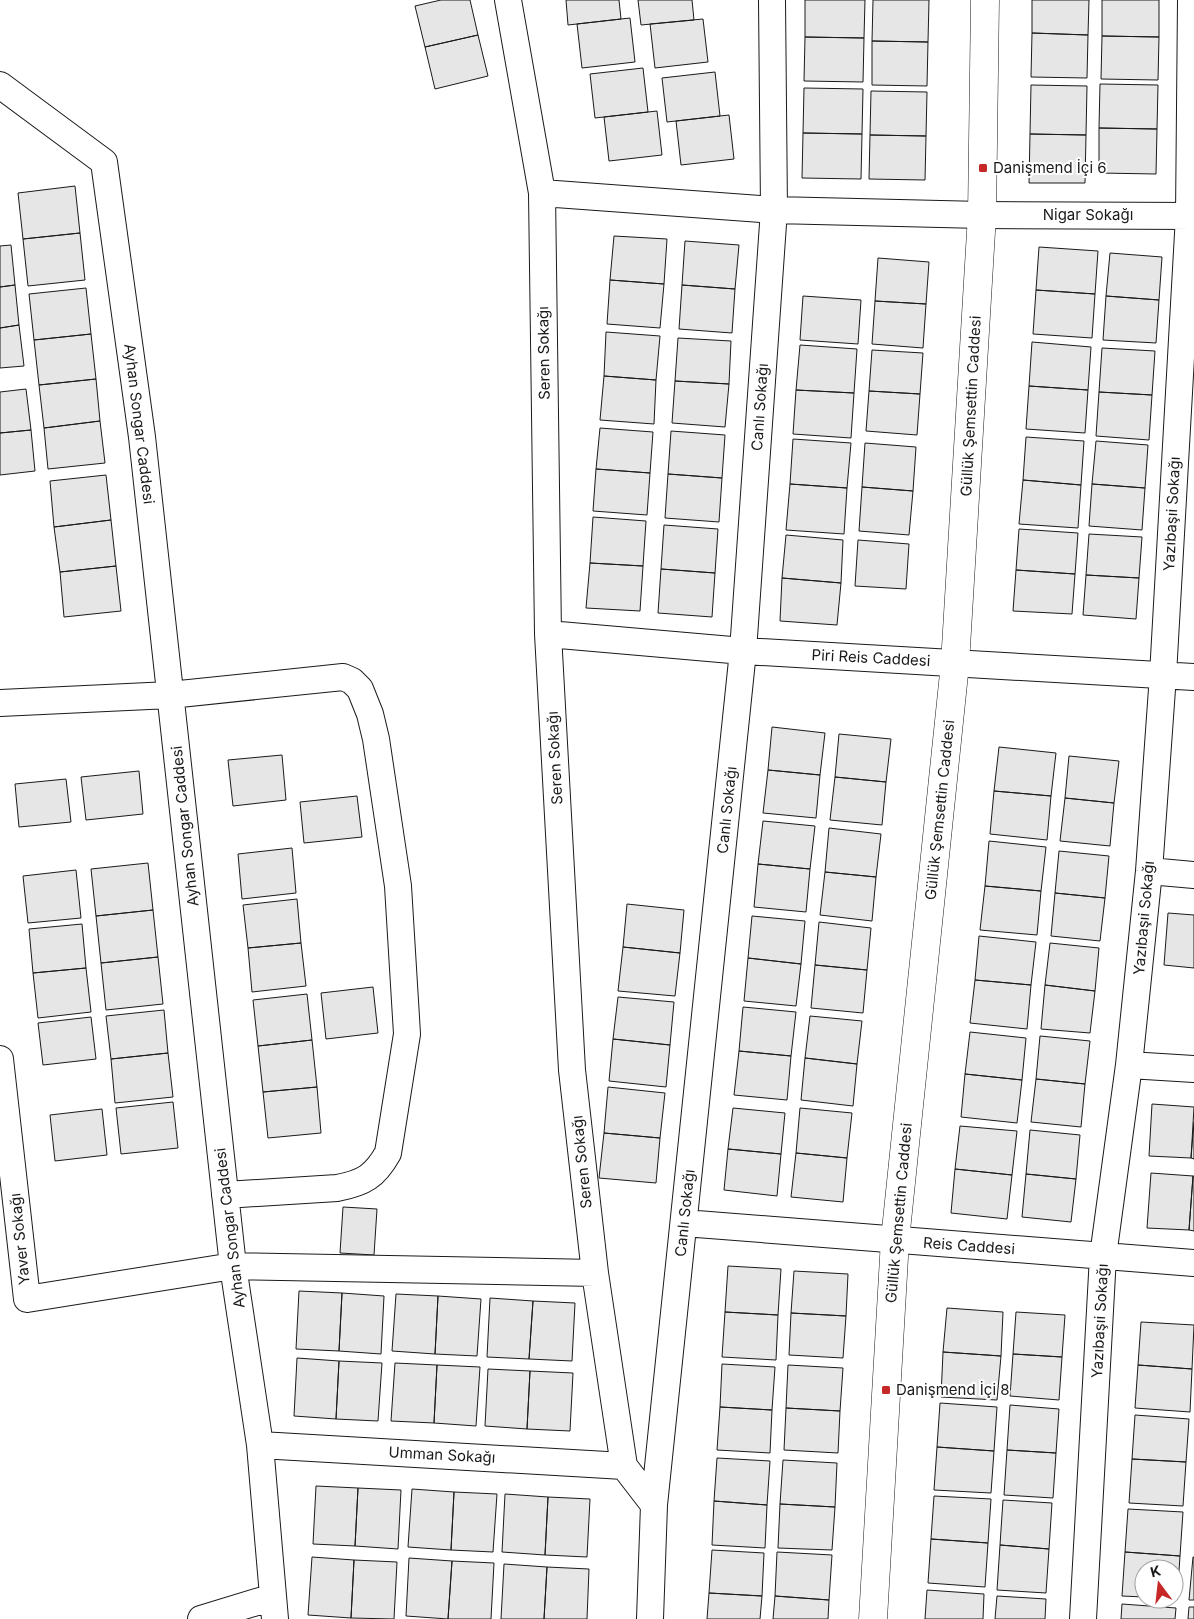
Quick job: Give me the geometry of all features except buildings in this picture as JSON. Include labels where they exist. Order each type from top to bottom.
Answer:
[{"type":"street","name":"Seren Sokağı","points":[[508,0],[542,193],[548,634],[572,1070],[595,1273],[624,1466],[654,1505]]},
{"type":"street","name":"Canlı Sokağı","points":[[650,1619],[654,1505],[743,651],[774,210],[772,0]]},
{"type":"street","name":"Güllük Şemsettin Caddesi","points":[[873,1619],[895,1240],[955,664],[982,215],[985,0]]},
{"type":"street","name":"Yazıbaşıi Sokağı","points":[[1083,1619],[1103,1256],[1129,1065],[1149,871],[1163,675],[1191,216],[1191,0]]},
{"type":"street","name":"Ayhan Songar Caddesi","points":[[0,86],[104,162],[142,436],[233,1266],[260,1445],[274,1608]]},
{"type":"street","name":"Nigar Sokağı","points":[[542,193],[774,210],[982,215],[1191,216]]},
{"type":"street","name":"Piri Reis Caddesi","points":[[548,634],[743,651],[1194,677]]},
{"type":"street","points":[[0,703],[170,695],[343,677],[352,681],[360,689],[370,714],[376,739],[398,886],[407,1034],[388,1153],[380,1167],[368,1178],[353,1185],[337,1188],[225,1195]]},
{"type":"street","points":[[1149,871],[1194,875]]},
{"type":"street","name":"Yaver Sokağı","points":[[0,1059],[27,1299],[233,1266]]},
{"type":"street","points":[[1129,1065],[1194,1069]]},
{"type":"street","name":"Reis Caddesi","points":[[684,1223],[1194,1263]]},
{"type":"street","points":[[233,1266],[595,1273]]},
{"type":"street","name":"Umman Sokağı","points":[[260,1445],[624,1466]]},
{"type":"street","points":[[201,1619],[274,1608]]},
{"type":"place","name":"Danişmend İçi 6","points":[[983,168]]},
{"type":"place","name":"Danişmend İçi 8","points":[[886,1390]]}]
